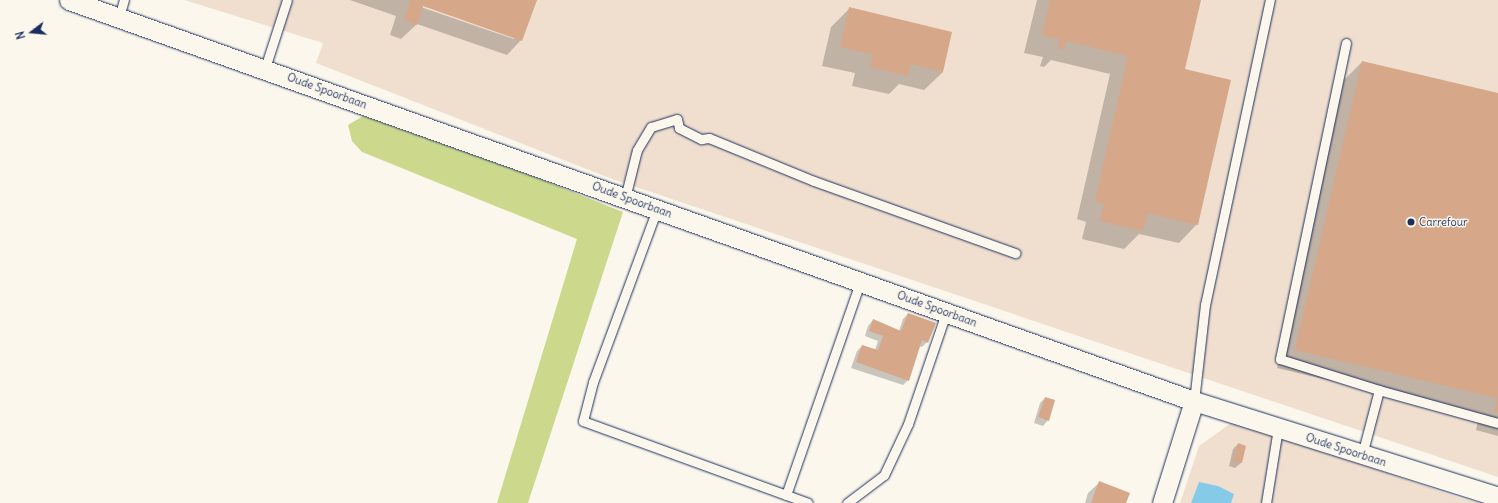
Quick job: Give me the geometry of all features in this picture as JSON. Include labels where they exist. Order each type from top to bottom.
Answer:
[{"type":"street","name":"Oude Spoorbaan","points":[[69,0],[122,9],[265,68],[1194,401],[1498,497]]},
{"type":"street","points":[[1162,503],[1194,401]]},
{"type":"lane","points":[[265,68],[286,0]]},
{"type":"lane","points":[[1194,401],[1205,305],[1270,0]]},
{"type":"lane","points":[[1346,43],[1280,359],[1379,390],[1498,423]]},
{"type":"lane","points":[[625,198],[636,150],[651,127],[677,119],[679,128],[700,139],[709,138],[814,182],[1015,253]]},
{"type":"lane","points":[[657,209],[593,382],[583,421],[808,503]]},
{"type":"lane","points":[[786,495],[860,282]]},
{"type":"lane","points":[[847,503],[884,475],[908,424],[946,313]]},
{"type":"lane","points":[[1362,455],[1379,390]]},
{"type":"lane","points":[[1266,503],[1278,428]]},
{"type":"shaded area","points":[[184,0],[1498,0],[1498,477],[612,179],[316,63],[323,43]]},
{"type":"shaded area","points":[[1234,421],[1478,503],[1180,503],[1199,446]]},
{"type":"green space","points":[[363,116],[540,179],[623,212],[528,503],[497,503],[577,239],[362,152],[352,141],[348,125]]},
{"type":"water","points":[[1199,482],[1218,486],[1234,494],[1231,503],[1191,503]]},
{"type":"building","points":[[407,0],[537,0],[522,41],[423,6],[417,25],[404,20],[410,1]]},
{"type":"building","points":[[1050,0],[1201,0],[1185,69],[1231,80],[1198,225],[1148,213],[1143,231],[1100,221],[1104,204],[1095,201],[1128,56],[1066,41],[1063,50],[1058,48],[1060,39],[1042,35]]},
{"type":"building","points":[[849,7],[952,32],[943,72],[911,64],[908,76],[870,67],[873,55],[840,47]]},
{"type":"building","name":"Carrefour","points":[[1362,61],[1498,93],[1498,413],[1494,412],[1497,398],[1295,350]]},
{"type":"building","points":[[908,313],[936,323],[928,343],[922,340],[909,381],[856,362],[862,345],[878,350],[883,336],[869,331],[873,319],[901,331]]},
{"type":"building","points":[[1045,397],[1055,400],[1049,421],[1038,417]]},
{"type":"building","points":[[1238,443],[1246,446],[1242,463],[1233,461]]},
{"type":"building","points":[[1099,481],[1130,493],[1126,503],[1091,503]]},
{"type":"place","name":"Carrefour","points":[[1411,222]]}]
